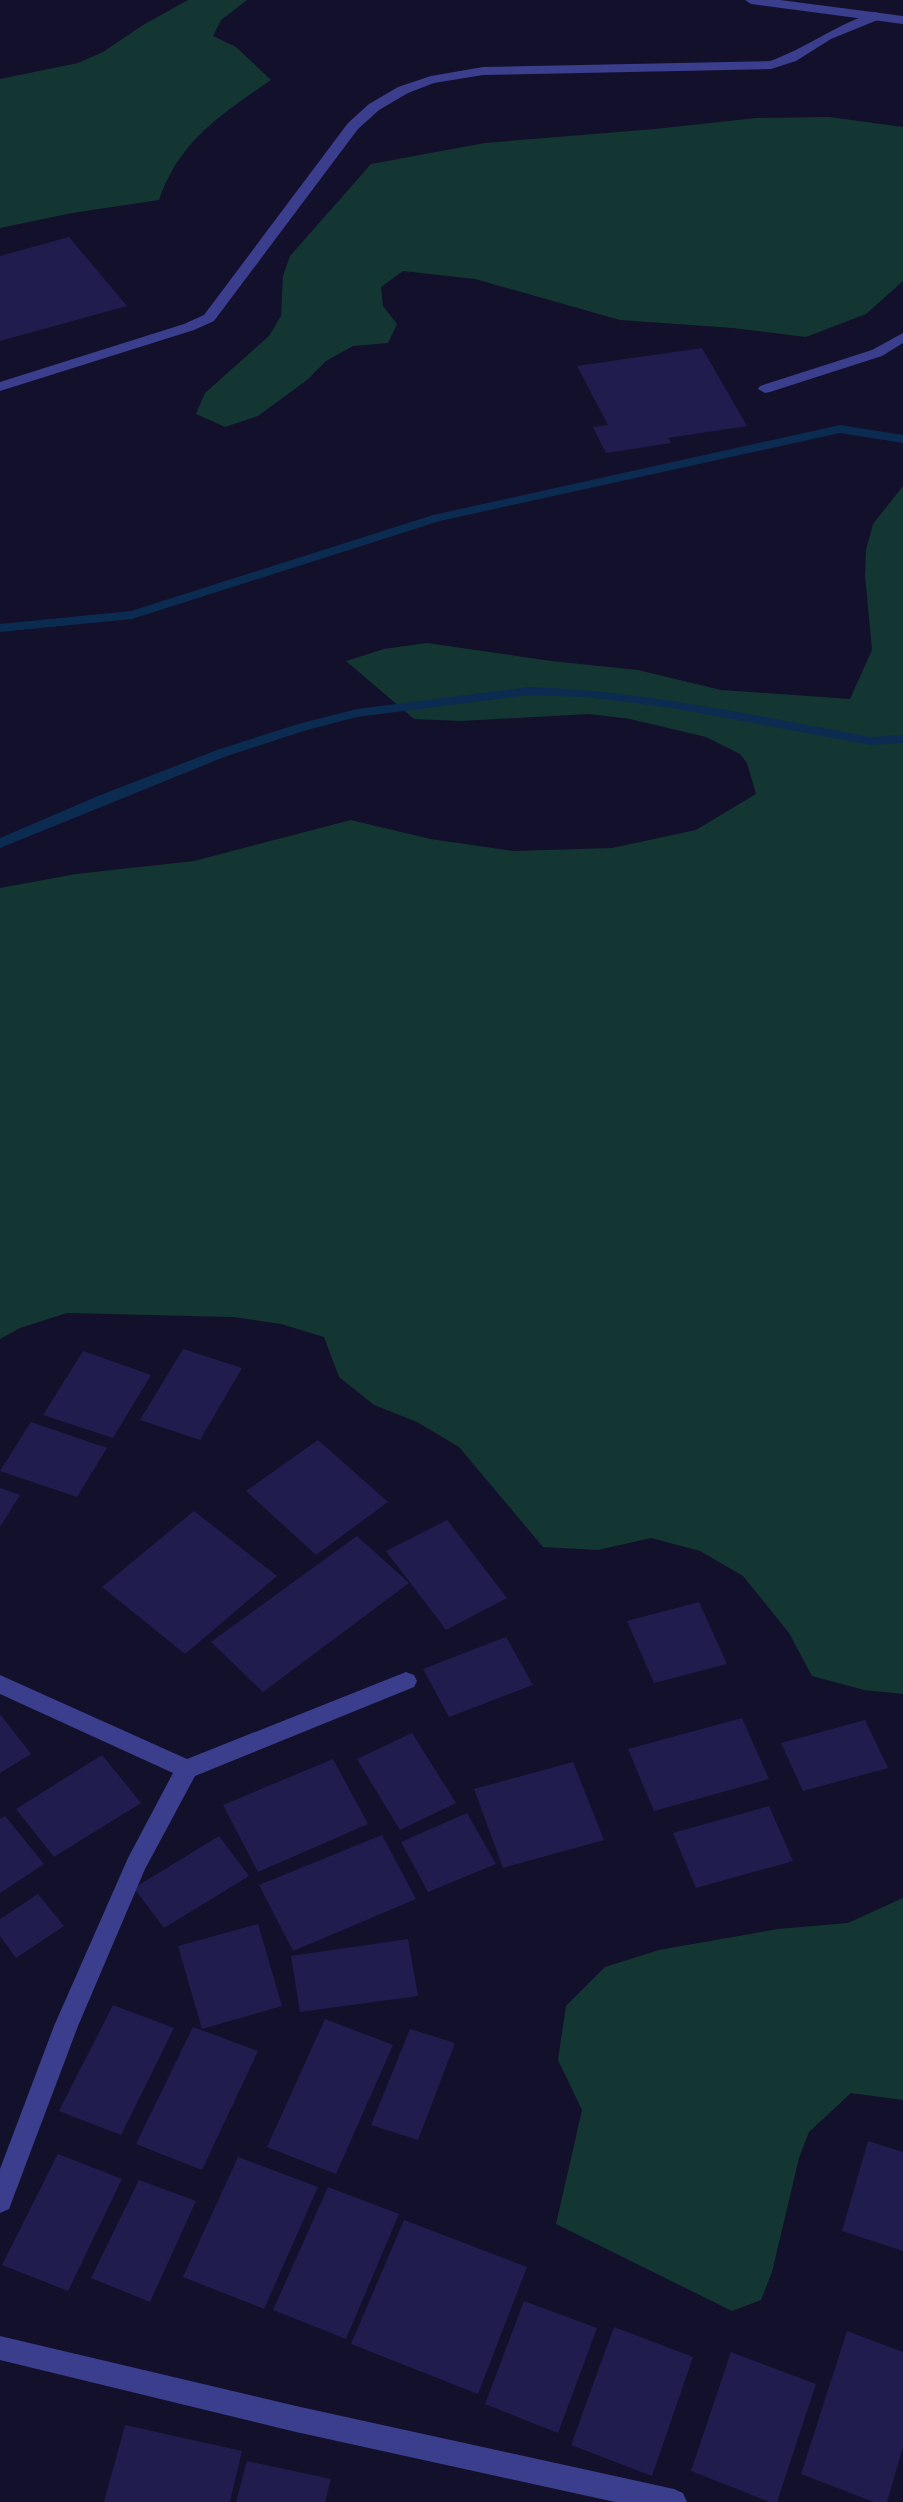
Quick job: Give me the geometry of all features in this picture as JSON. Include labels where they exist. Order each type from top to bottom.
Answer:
[{"type":"street","points":[[751,0],[903,20]]},
{"type":"street","points":[[0,387],[209,318],[353,126],[373,107],[403,90],[431,80],[484,71],[745,68],[771,65],[791,58],[827,36],[876,16]]},
{"type":"street","points":[[765,388],[877,353],[903,337]]},
{"type":"street","points":[[0,2201],[66,2026],[136,1865],[187,1769],[406,1681]]},
{"type":"street","points":[[0,1684],[187,1769]]},
{"type":"street","points":[[0,2348],[296,2419],[674,2502]]},
{"type":"green space","points":[[188,0],[247,0],[221,20],[213,36],[236,47],[271,80],[219,117],[190,145],[178,161],[159,200],[72,213],[0,228],[0,79],[78,63],[103,52],[143,25]]},
{"type":"green space","points":[[829,117],[903,127],[903,281],[866,314],[806,337],[733,328],[620,320],[475,279],[403,271],[381,287],[383,306],[397,324],[388,343],[353,346],[326,361],[307,380],[258,416],[225,427],[196,414],[205,393],[269,336],[281,316],[283,276],[290,256],[371,164],[485,143],[756,118]]},
{"type":"green space","points":[[903,486],[903,1694],[864,1690],[812,1676],[789,1633],[743,1576],[700,1551],[651,1538],[598,1550],[543,1547],[459,1447],[417,1422],[374,1405],[339,1377],[324,1337],[281,1324],[233,1317],[67,1313],[20,1328],[0,1339],[0,888],[76,874],[194,861],[351,820],[430,839],[514,851],[612,848],[696,830],[756,794],[747,763],[740,754],[706,737],[630,719],[589,714],[461,721],[414,719],[346,661],[384,649],[427,643],[551,661],[638,670],[721,690],[850,699],[872,650],[865,575],[866,550],[873,524]]},
{"type":"green space","points":[[903,1898],[903,2100],[851,2093],[809,2132],[799,2158],[772,2272],[761,2300],[732,2311],[556,2224],[582,2110],[558,2060],[566,2006],[605,1967],[659,1950],[778,1929],[848,1923]]},
{"type":"building","points":[[69,237],[127,306],[0,341],[0,256]]},
{"type":"building","points":[[702,348],[747,426],[668,438],[671,443],[606,453],[593,427],[608,425],[577,366]]},
{"type":"building","points":[[183,1349],[242,1368],[200,1440],[140,1420]]},
{"type":"building","points":[[83,1351],[151,1375],[113,1438],[43,1415]]},
{"type":"building","points":[[31,1422],[107,1448],[77,1497],[0,1471]]},
{"type":"building","points":[[318,1440],[388,1502],[316,1555],[246,1491]]},
{"type":"building","points":[[0,1488],[20,1495],[0,1527]]},
{"type":"building","points":[[194,1511],[277,1576],[185,1654],[102,1587]]},
{"type":"building","points":[[447,1520],[507,1598],[446,1630],[386,1551]]},
{"type":"building","points":[[357,1536],[409,1583],[263,1692],[211,1642]]},
{"type":"building","points":[[699,1602],[727,1664],[654,1683],[627,1621]]},
{"type":"building","points":[[506,1637],[533,1685],[449,1717],[423,1669]]},
{"type":"building","points":[[0,1714],[31,1754],[0,1773]]},
{"type":"building","points":[[742,1718],[769,1779],[654,1811],[628,1749]]},
{"type":"building","points":[[865,1720],[888,1768],[803,1791],[781,1743]]},
{"type":"building","points":[[412,1733],[456,1803],[400,1830],[357,1759]]},
{"type":"building","points":[[102,1755],[141,1803],[54,1857],[16,1809]]},
{"type":"building","points":[[333,1759],[368,1824],[258,1872],[223,1805]]},
{"type":"building","points":[[573,1762],[604,1840],[503,1868],[474,1789]]},
{"type":"building","points":[[769,1806],[793,1861],[696,1888],[673,1833]]},
{"type":"building","points":[[467,1813],[496,1864],[428,1892],[401,1842]]},
{"type":"building","points":[[5,1816],[44,1864],[0,1893],[0,1819]]},
{"type":"building","points":[[382,1835],[416,1899],[293,1951],[259,1885]]},
{"type":"building","points":[[219,1836],[249,1876],[164,1928],[134,1888]]},
{"type":"building","points":[[38,1894],[64,1926],[16,1958],[0,1936],[0,1919]]},
{"type":"building","points":[[258,1924],[282,2006],[202,2029],[178,1946]]},
{"type":"building","points":[[408,1939],[418,1996],[300,2012],[291,1956]]},
{"type":"building","points":[[113,2005],[174,2028],[121,2135],[59,2111]]},
{"type":"building","points":[[325,2019],[393,2045],[336,2174],[267,2147]]},
{"type":"building","points":[[193,2027],[258,2051],[202,2170],[136,2144]]},
{"type":"building","points":[[410,2029],[455,2043],[418,2140],[371,2125]]},
{"type":"building","points":[[868,2141],[903,2152],[903,2251],[842,2231]]},
{"type":"building","points":[[58,2154],[122,2179],[68,2291],[2,2265]]},
{"type":"building","points":[[238,2157],[318,2187],[264,2309],[183,2277]]},
{"type":"building","points":[[139,2180],[196,2201],[150,2302],[91,2278]]},
{"type":"building","points":[[328,2187],[399,2214],[346,2339],[273,2310]]},
{"type":"building","points":[[404,2220],[527,2267],[478,2394],[351,2344]]},
{"type":"building","points":[[524,2301],[597,2328],[558,2433],[485,2404]]},
{"type":"building","points":[[614,2327],[693,2357],[652,2476],[571,2445]]},
{"type":"building","points":[[847,2331],[903,2352],[903,2447],[887,2502],[874,2502],[801,2474]]},
{"type":"building","points":[[731,2352],[816,2384],[777,2502],[770,2502],[691,2471]]},
{"type":"building","points":[[125,2425],[242,2451],[230,2502],[104,2502]]},
{"type":"building","points":[[247,2461],[331,2479],[325,2502],[236,2502]]},
{"type":"waterway","points":[[0,628],[132,615],[437,518],[840,429],[903,439]]},
{"type":"waterway","points":[[0,843],[222,753],[303,727],[357,713],[529,691],[587,693],[672,704],[871,741],[903,739]]}]
